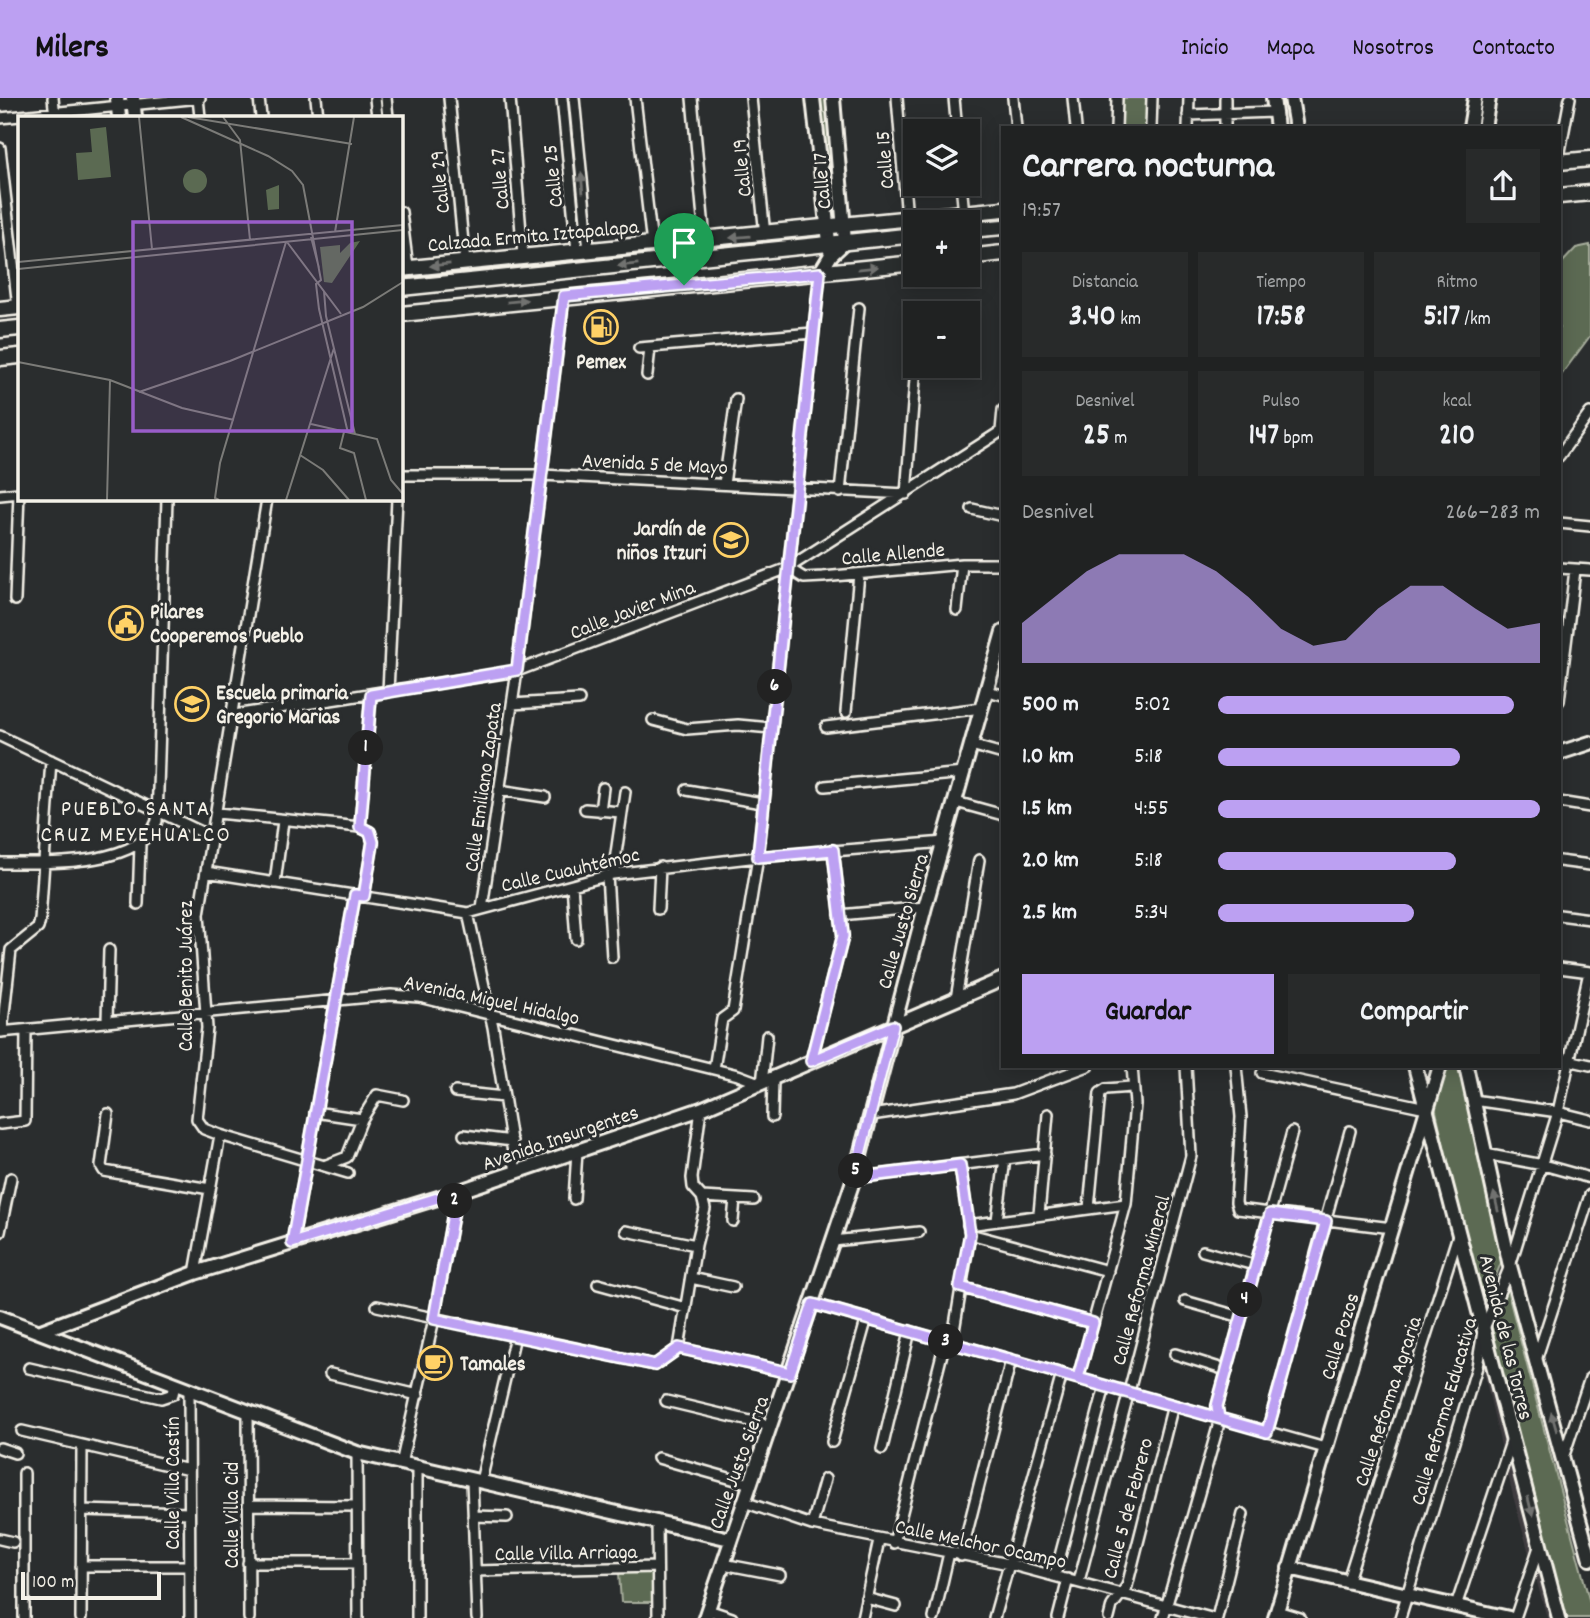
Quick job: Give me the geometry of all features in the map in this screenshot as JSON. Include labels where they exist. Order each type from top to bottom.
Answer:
[{"type":"main road","points":[[1561,162],[1590,159]]},
{"type":"main road","points":[[1561,196],[1590,193]]},
{"type":"main road","name":"Calzada Ermita Iztapalapa","points":[[980,212],[1001,209]]},
{"type":"main road","name":"Calzada Ermita Iztapalapa","points":[[402,288],[828,243],[845,234],[903,220]]},
{"type":"main road","points":[[980,229],[1001,227]]},
{"type":"main road","name":"Calzada Ermita Iztapalapa","points":[[845,234],[903,235]]},
{"type":"main road","name":"Calzada Ermita Iztapalapa","points":[[404,269],[765,235],[828,243]]},
{"type":"main road","points":[[980,256],[1001,253]]},
{"type":"main road","points":[[402,314],[903,264]]},
{"type":"main road","points":[[0,309],[18,307]]},
{"type":"main road","points":[[0,330],[18,328]]},
{"type":"main road","points":[[0,358],[18,356]]},
{"type":"street","points":[[53,98],[55,114]]},
{"type":"street","points":[[28,116],[118,107],[133,101],[198,98],[200,116]]},
{"type":"street","points":[[258,98],[261,116]]},
{"type":"street","points":[[316,98],[318,116]]},
{"type":"street","points":[[375,98],[377,116]]},
{"type":"street","points":[[386,98],[388,116]]},
{"type":"street","name":"Calle 29","points":[[449,98],[465,263]]},
{"type":"street","name":"Calle 27","points":[[510,98],[523,256]]},
{"type":"street","name":"Calle 25","points":[[562,98],[583,251]]},
{"type":"street","name":"Calle 25","points":[[574,98],[583,251]]},
{"type":"street","points":[[635,98],[652,245]]},
{"type":"street","points":[[692,98],[705,240]]},
{"type":"street","name":"Calle 19","points":[[751,98],[765,235]]},
{"type":"street","name":"Calle 17","points":[[813,98],[828,243]]},
{"type":"street","name":"Calle 17","points":[[833,98],[845,234]]},
{"type":"street","name":"Calle 15","points":[[897,98],[905,210]]},
{"type":"street","points":[[954,98],[956,119]]},
{"type":"street","points":[[1013,98],[1016,126]]},
{"type":"street","points":[[1073,98],[1076,126]]},
{"type":"street","points":[[1116,126],[1117,98]]},
{"type":"street","points":[[1151,126],[1152,98]]},
{"type":"street","points":[[1188,126],[1189,98]]},
{"type":"street","points":[[1225,98],[1225,126]]},
{"type":"street","points":[[1273,98],[1277,126]]},
{"type":"street","points":[[1291,98],[1296,125]]},
{"type":"street","points":[[1470,126],[1475,98]]},
{"type":"street","points":[[1484,126],[1489,98]]},
{"type":"street","points":[[1561,146],[1570,98]]},
{"type":"street","points":[[1188,115],[1275,112]]},
{"type":"street","points":[[0,118],[18,117]]},
{"type":"street","points":[[0,148],[18,307]]},
{"type":"street","points":[[402,231],[404,269]]},
{"type":"street","points":[[714,1069],[722,1019],[733,1011],[758,857],[820,273],[828,243],[845,234]]},
{"type":"street","name":"Calle Emiliano Zapata","points":[[482,908],[517,670],[564,296]]},
{"type":"street","points":[[840,492],[859,308]]},
{"type":"street","points":[[647,375],[645,348],[813,333]]},
{"type":"street","points":[[906,494],[915,378]]},
{"type":"street","points":[[724,484],[736,399]]},
{"type":"street","points":[[1561,453],[1590,413]]},
{"type":"street","name":"Calle Javier Mina","points":[[234,715],[517,670],[788,568],[1001,432]]},
{"type":"street","name":"Avenida 5 de Mayo","points":[[402,475],[542,475],[906,494]]},
{"type":"street","points":[[0,495],[18,493]]},
{"type":"street","points":[[15,600],[19,500]]},
{"type":"street","points":[[0,863],[89,860],[140,844],[154,830],[157,812],[167,500]]},
{"type":"street","name":"Calle Benito Juárez","points":[[220,1135],[204,1129],[197,1119],[207,1011],[199,914],[234,715],[267,500]]},
{"type":"street","points":[[388,692],[397,500]]},
{"type":"street","points":[[972,509],[1001,516]]},
{"type":"street","points":[[1561,523],[1590,526]]},
{"type":"street","points":[[957,610],[962,564]]},
{"type":"street","name":"Calle Allende","points":[[788,568],[804,578],[962,564],[1001,564]]},
{"type":"street","points":[[1561,568],[1590,570]]},
{"type":"street","points":[[1561,670],[1575,570]]},
{"type":"street","points":[[846,712],[859,574]]},
{"type":"street","name":"Calle Justo Sierra","points":[[707,1614],[730,1539],[790,1373],[854,1178],[925,907],[1001,639]]},
{"type":"street","points":[[987,691],[1001,694]]},
{"type":"street","points":[[360,827],[371,695]]},
{"type":"street","points":[[512,704],[579,700]]},
{"type":"street","points":[[826,727],[982,708]]},
{"type":"street","points":[[653,720],[687,729],[738,724],[771,728]]},
{"type":"street","points":[[0,736],[212,837]]},
{"type":"street","points":[[971,745],[1001,753]]},
{"type":"street","points":[[1561,752],[1587,746]]},
{"type":"street","points":[[1,1032],[3,976],[11,950],[38,928],[40,920],[51,760]]},
{"type":"street","points":[[825,786],[964,773]]},
{"type":"street","points":[[600,811],[603,788]]},
{"type":"street","points":[[499,790],[545,797]]},
{"type":"street","points":[[687,790],[762,803]]},
{"type":"street","points":[[612,957],[610,874],[625,792]]},
{"type":"street","points":[[956,802],[1001,814]]},
{"type":"street","points":[[1561,802],[1590,807]]},
{"type":"street","points":[[585,809],[621,812]]},
{"type":"street","points":[[217,813],[360,827],[370,832],[373,842],[337,1000],[292,1243]]},
{"type":"street","points":[[275,883],[284,821]]},
{"type":"street","name":"Calle Cuauhtémoc","points":[[206,872],[467,913],[610,874],[758,857],[944,842]]},
{"type":"street","points":[[138,904],[140,844]]},
{"type":"street","points":[[811,1061],[841,953],[843,936],[833,850]]},
{"type":"street","points":[[956,999],[979,860]]},
{"type":"street","points":[[1561,861],[1590,865]]},
{"type":"street","points":[[658,909],[660,867]]},
{"type":"street","points":[[572,885],[576,939]]},
{"type":"street","points":[[840,915],[925,907]]},
{"type":"street","points":[[467,913],[490,1014],[516,1172]]},
{"type":"street","points":[[1561,915],[1590,919]]},
{"type":"street","points":[[107,1020],[109,950]]},
{"type":"street","points":[[1561,968],[1590,972]]},
{"type":"street","name":"Calle Reforma Educativa","points":[[1400,1618],[1477,1367],[1483,1331],[1510,1266],[1543,1165],[1585,1013],[1590,972]]},
{"type":"street","name":"Avenida Insurgentes","points":[[41,1331],[195,1273],[457,1192],[701,1109],[1001,980]]},
{"type":"street","name":"Avenida Miguel Hidalgo","points":[[1,1032],[391,995],[419,997],[767,1082]]},
{"type":"street","points":[[0,1124],[25,1121],[26,1030]]},
{"type":"street","points":[[767,1036],[767,1082],[772,1117]]},
{"type":"street","points":[[1561,1058],[1590,1065]]},
{"type":"street","points":[[871,1115],[1013,1094],[1081,1068]]},
{"type":"street","points":[[1078,1378],[1126,1203],[1135,1104],[1131,1087],[1132,1068]]},
{"type":"street","name":"Calle Reforma Mineral","points":[[1079,1581],[1191,1156],[1186,1068]]},
{"type":"street","points":[[1236,1068],[1241,1117],[1236,1202],[1238,1209],[1392,1228]]},
{"type":"street","name":"Avenida de las Torres","points":[[1416,1068],[1460,1229],[1483,1331],[1559,1618]]},
{"type":"street","name":"Calle Pozos","points":[[1276,1615],[1439,1068]]},
{"type":"street","name":"Avenida de las Torres","points":[[1466,1068],[1510,1266],[1589,1549]]},
{"type":"street","points":[[1262,1073],[1426,1108]]},
{"type":"street","points":[[1089,1208],[1100,1093],[1106,1089],[1131,1087]]},
{"type":"street","points":[[455,1092],[504,1097]]},
{"type":"street","points":[[322,1166],[347,1157],[362,1119],[377,1095],[403,1100]]},
{"type":"street","points":[[1473,1100],[1558,1112],[1590,1120]]},
{"type":"street","points":[[377,1306],[655,1365],[679,1348],[696,1245],[705,1209],[702,1197],[693,1187],[692,1178],[701,1109]]},
{"type":"street","points":[[315,1112],[362,1119]]},
{"type":"street","points":[[108,1114],[101,1166],[104,1171],[210,1189]]},
{"type":"street","points":[[1039,1214],[1048,1114]]},
{"type":"street","points":[[1267,1432],[1350,1131]]},
{"type":"street","points":[[1163,1618],[1219,1418],[1217,1406],[1226,1370],[1292,1132]]},
{"type":"street","points":[[195,1273],[220,1135],[348,1173]]},
{"type":"street","points":[[464,1135],[512,1141]]},
{"type":"street","points":[[574,1199],[577,1151]]},
{"type":"street","points":[[854,1178],[1045,1153]]},
{"type":"street","points":[[1485,1154],[1543,1165],[1590,1178]]},
{"type":"street","points":[[997,1220],[1005,1159]]},
{"type":"street","points":[[894,1543],[948,1342],[960,1287],[969,1229],[960,1165]]},
{"type":"street","points":[[0,1232],[11,1178]]},
{"type":"street","points":[[401,1464],[434,1319],[457,1192]]},
{"type":"street","points":[[1536,1360],[1590,1195]]},
{"type":"street","points":[[702,1197],[754,1200]]},
{"type":"street","points":[[733,1221],[735,1199]]},
{"type":"street","points":[[969,1229],[997,1220],[1126,1203]]},
{"type":"street","points":[[969,1229],[1108,1271]]},
{"type":"street","name":"Calle Reforma Agraria","points":[[1347,1583],[1460,1229]]},
{"type":"street","points":[[626,1231],[696,1245]]},
{"type":"street","points":[[833,1241],[919,1232]]},
{"type":"street","points":[[1203,1251],[1254,1265]]},
{"type":"street","points":[[691,1278],[733,1287]]},
{"type":"street","points":[[598,1284],[686,1308]]},
{"type":"street","points":[[960,1287],[1093,1323]]},
{"type":"street","points":[[1185,1301],[1241,1317]]},
{"type":"street","points":[[813,1304],[1325,1448]]},
{"type":"street","points":[[0,1317],[357,1453],[730,1539]]},
{"type":"street","points":[[832,1442],[866,1321]]},
{"type":"street","points":[[882,1449],[909,1331]]},
{"type":"street","points":[[477,1618],[473,1516],[476,1480],[514,1336]]},
{"type":"street","points":[[679,1348],[790,1373]]},
{"type":"street","points":[[1175,1354],[1226,1370]]},
{"type":"street","points":[[961,1556],[1011,1360]]},
{"type":"street","points":[[29,1368],[161,1398],[173,1394],[175,1384]]},
{"type":"street","points":[[330,1374],[418,1395]]},
{"type":"street","points":[[995,1618],[1062,1374]]},
{"type":"street","points":[[1563,1458],[1590,1378]]},
{"type":"street","points":[[1055,1575],[1105,1386]]},
{"type":"street","name":"Calle Villa Castín","points":[[189,1390],[190,1618]]},
{"type":"street","points":[[666,1401],[771,1426]]},
{"type":"street","name":"Calle 5 de Febrero","points":[[1109,1618],[1112,1606],[1127,1586],[1173,1405]]},
{"type":"street","name":"Calle Villa Cid","points":[[248,1412],[249,1618]]},
{"type":"street","points":[[22,1431],[189,1470]]},
{"type":"street","points":[[1456,1606],[1513,1438]]},
{"type":"street","points":[[81,1618],[82,1447]]},
{"type":"street","points":[[0,1448],[15,1452]]},
{"type":"street","points":[[357,1453],[358,1618]]},
{"type":"street","points":[[658,1458],[750,1484]]},
{"type":"street","points":[[417,1468],[417,1618]]},
{"type":"street","points":[[24,1473],[24,1618]]},
{"type":"street","points":[[812,1525],[825,1479]]},
{"type":"street","name":"Calle Melchor Ocampo","points":[[744,1502],[812,1525],[1009,1564],[1211,1618]]},
{"type":"street","points":[[248,1505],[356,1506]]},
{"type":"street","points":[[82,1510],[188,1513]]},
{"type":"street","points":[[1217,1618],[1243,1514]]},
{"type":"street","points":[[473,1516],[507,1517]]},
{"type":"street","points":[[657,1521],[658,1618]]},
{"type":"street","points":[[0,1539],[13,1542]]},
{"type":"street","points":[[862,1618],[879,1540]]},
{"type":"street","points":[[1515,1618],[1539,1544]]},
{"type":"street","points":[[934,1618],[949,1553]]},
{"type":"street","points":[[248,1563],[358,1563]]},
{"type":"street","points":[[723,1564],[780,1575]]},
{"type":"street","points":[[82,1566],[190,1566]]},
{"type":"street","name":"Calle Villa Arriaga","points":[[475,1571],[657,1567]]},
{"type":"street","points":[[1289,1568],[1509,1618]]},
{"type":"street","points":[[1058,1618],[1068,1579]]},
{"type":"street","points":[[866,1598],[896,1606]]},
{"type":"street","points":[[707,1614],[732,1618]]},
{"type":"street","points":[[1276,1615],[1300,1618]]},
{"type":"shaded area","points":[[1437,1115],[1482,1312],[1493,1284],[1502,1294],[1487,1333],[1567,1618],[1547,1618],[1513,1496],[1425,1123]]},
{"type":"green space","points":[[818,98],[828,98],[840,220],[829,222]]},
{"type":"green space","points":[[1119,98],[1150,98],[1149,126],[1119,126]]},
{"type":"green space","points":[[810,237],[809,243],[402,283],[402,276]]},
{"type":"green space","points":[[1590,245],[1590,336],[1561,375],[1561,264],[1576,248]]},
{"type":"green space","points":[[1445,1068],[1459,1068],[1503,1258],[1481,1313],[1434,1102]]},
{"type":"green space","points":[[1506,1286],[1590,1603],[1590,1618],[1567,1618],[1487,1333]]},
{"type":"green space","points":[[619,1573],[654,1573],[654,1602],[621,1602]]},
{"type":"place","name":"Pemex","points":[[601,327]]},
{"type":"place","name":"Jardín de niños Itzuri","points":[[731,540]]},
{"type":"place","name":"Pilares Cooperemos Pueblo","points":[[126,623]]},
{"type":"place","name":"Escuela primaria Gregorio Marias","points":[[192,704]]},
{"type":"place","name":"Tamales","points":[[435,1363]]},
{"type":"district","name":"PUEBLO SANTA CRUZ MEYEHUALCO","points":[[136,820]]},
{"type":"route","points":[[820,273],[758,857],[833,850],[843,936],[841,953],[811,1061],[893,1026],[854,1178],[960,1165],[970,1234],[960,1287],[1093,1323],[1078,1378],[1219,1418],[1217,1406],[1270,1214],[1326,1221],[1267,1432],[813,1304],[790,1373],[679,1348],[655,1365],[434,1319],[457,1192],[292,1243],[355,895],[364,896],[373,842],[370,832],[360,827],[371,695],[517,670],[564,296],[684,285],[820,273]]}]
